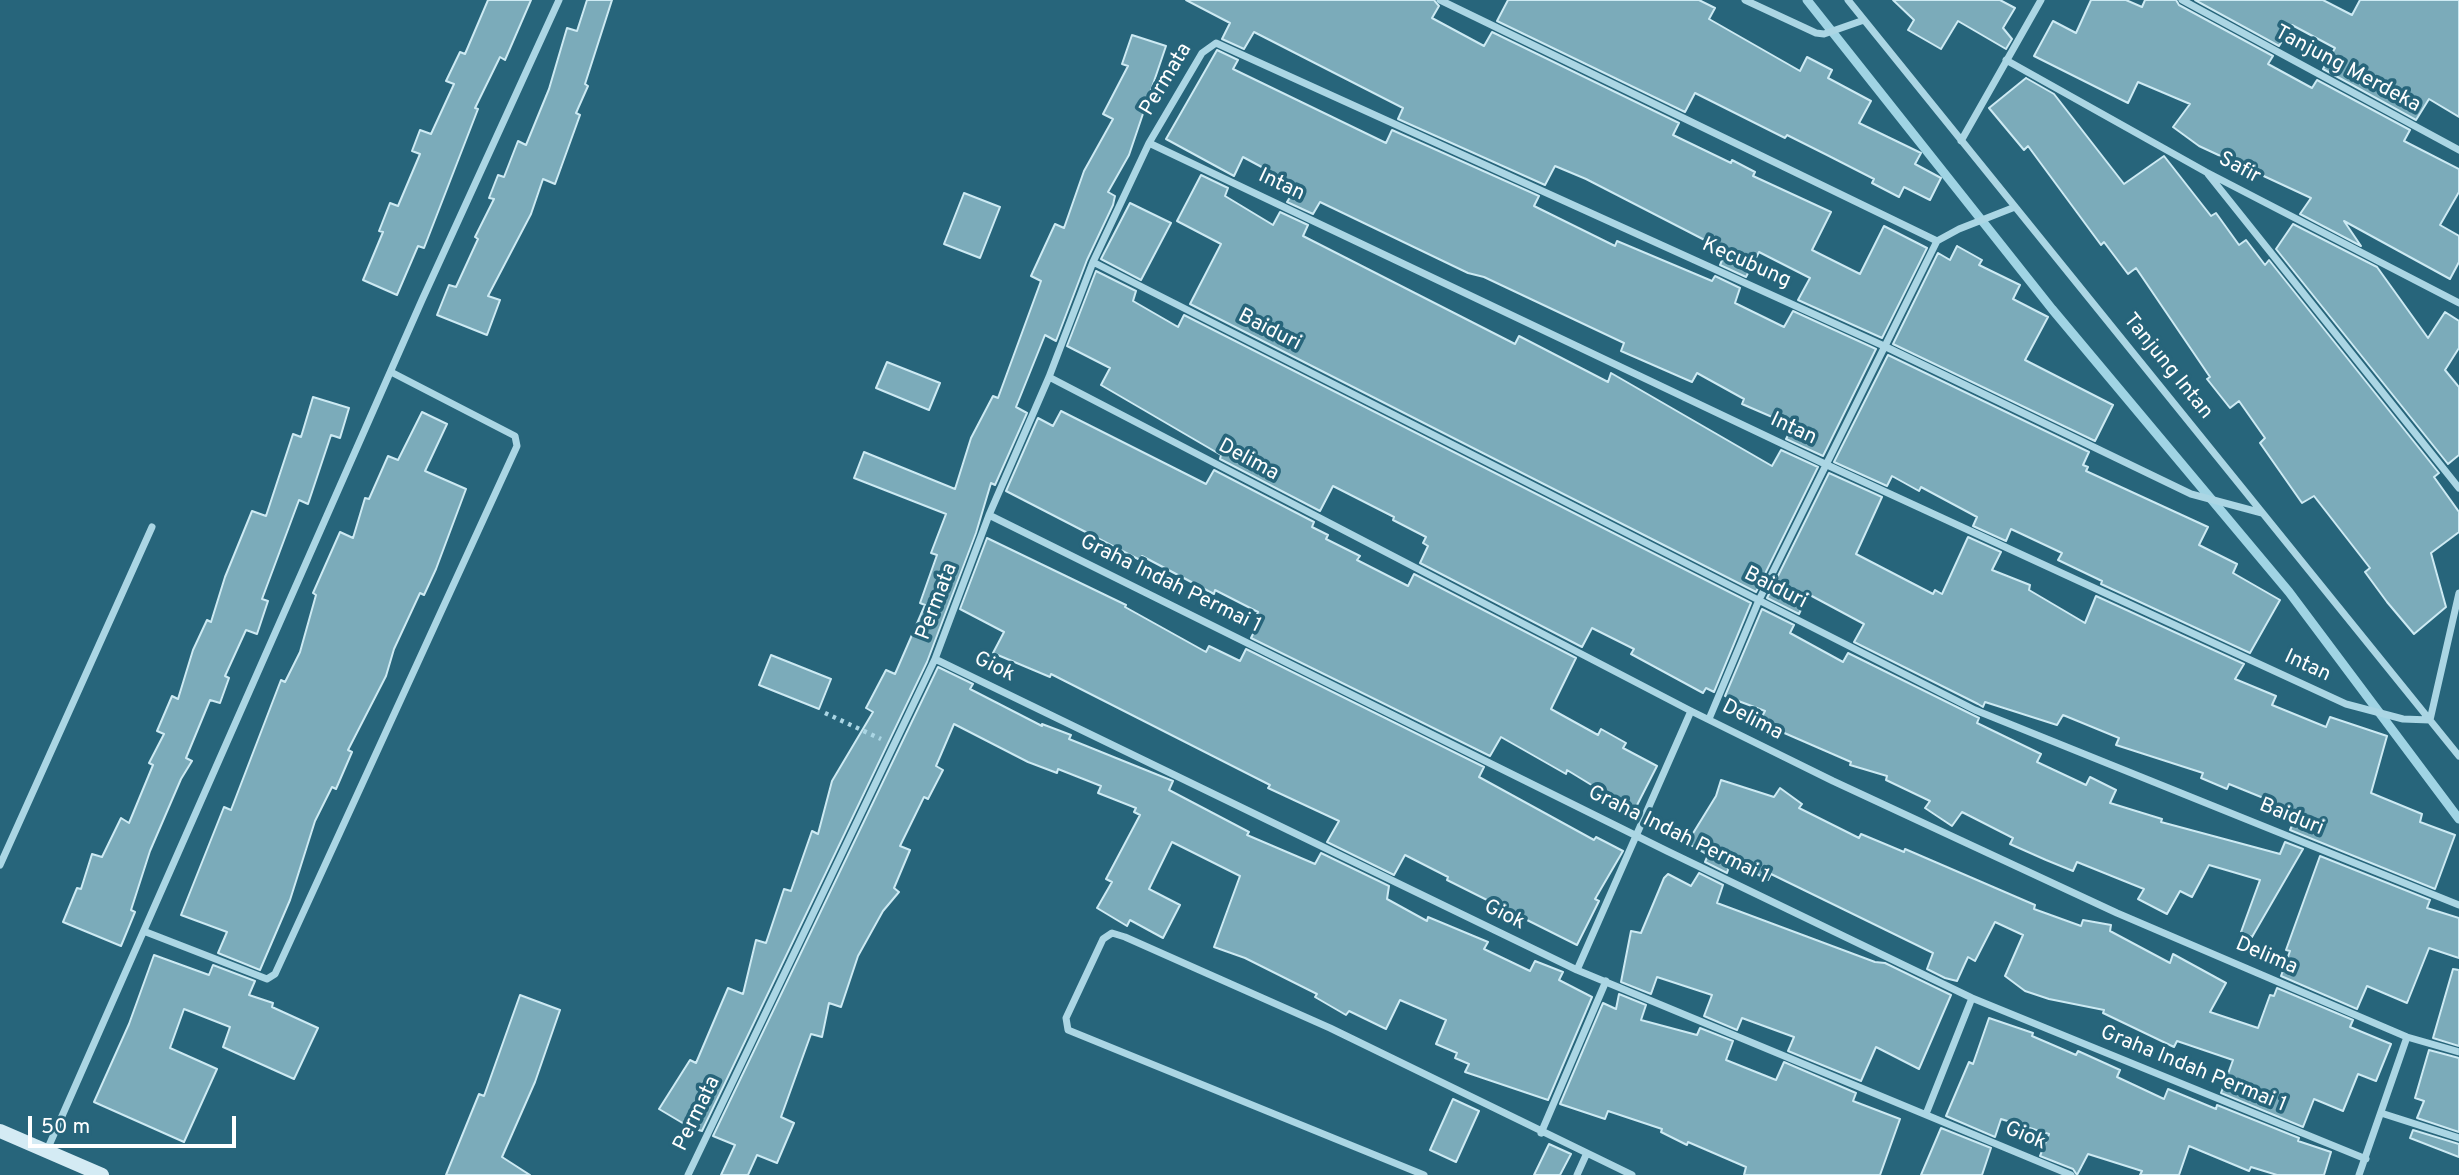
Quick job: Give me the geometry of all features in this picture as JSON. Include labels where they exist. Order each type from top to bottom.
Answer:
[{"type":"street","points":[[47,1150],[558,0]]},
{"type":"street","points":[[1440,0],[1937,241]]},
{"type":"street","points":[[1745,0],[1824,34],[1864,20]]},
{"type":"street","name":"Tanjung Intan","points":[[1848,0],[2459,756]]},
{"type":"street","points":[[1961,141],[2041,0]]},
{"type":"street","name":"Tanjung Merdeka","points":[[2182,0],[2459,150]]},
{"type":"street","name":"Permata","points":[[688,1175],[936,659],[989,515],[1049,377],[1093,262],[1149,143],[1202,53],[1216,43]]},
{"type":"street","name":"Kecubung","points":[[1216,43],[1884,346],[2191,494],[2262,513]]},
{"type":"street","name":"Safir","points":[[2006,60],[2206,172],[2459,303]]},
{"type":"street","name":"Intan","points":[[1149,143],[1825,464],[2346,705],[2403,719],[2430,720]]},
{"type":"street","points":[[2206,172],[2459,488]]},
{"type":"street","points":[[1709,719],[1759,600],[1937,241],[1959,229],[2015,207]]},
{"type":"street","name":"Baiduri","points":[[1093,262],[1975,710],[2459,905]]},
{"type":"street","points":[[146,932],[267,979],[275,974],[517,446],[515,436],[391,372]]},
{"type":"street","name":"Delima","points":[[1049,377],[1691,711],[1833,781],[2104,907],[2407,1037],[2459,1052]]},
{"type":"street","name":"Graha Indah Permai 1","points":[[989,515],[1972,998],[2365,1159]]},
{"type":"street","points":[[0,865],[152,527]]},
{"type":"street","points":[[2430,720],[2459,593]]},
{"type":"street","name":"Giok","points":[[936,659],[1577,970],[2071,1175]]},
{"type":"street","points":[[1577,970],[1691,711]]},
{"type":"street","points":[[1424,1175],[1068,1030],[1066,1018],[1103,939],[1112,933],[1125,937],[1330,1028],[1586,1155],[1632,1175]]},
{"type":"street","points":[[1541,1133],[1606,981]]},
{"type":"street","points":[[1926,1114],[1972,998]]},
{"type":"street","points":[[2359,1175],[2407,1037]]},
{"type":"street","points":[[2381,1113],[2459,1138]]},
{"type":"street","points":[[0,1131],[102,1175]]},
{"type":"street","points":[[1577,1175],[1586,1155]]},
{"type":"path","points":[[825,713],[894,745]]},
{"type":"building","points":[[488,0],[531,0],[505,60],[500,57],[475,108],[478,109],[424,248],[418,246],[397,295],[363,280],[383,232],[379,231],[390,203],[398,206],[420,154],[412,151],[420,130],[431,134],[454,84],[446,81],[460,52],[465,54]]},
{"type":"building","points":[[587,0],[612,0],[585,84],[588,86],[576,113],[580,115],[555,184],[543,179],[531,214],[488,296],[500,300],[487,335],[437,315],[449,285],[456,287],[478,239],[475,237],[494,199],[489,198],[498,175],[504,177],[518,141],[526,145],[549,89],[567,28],[577,31]]},
{"type":"building","points":[[1186,0],[1434,0],[1439,6],[1432,18],[1484,46],[1492,32],[1679,123],[1673,135],[1731,163],[1732,160],[1755,172],[1753,176],[1831,212],[1812,250],[1860,274],[1884,226],[1927,248],[1882,338],[1798,300],[1810,278],[1759,252],[1746,277],[1720,265],[1726,251],[1586,179],[1555,166],[1545,185],[1398,119],[1403,108],[1254,32],[1244,49],[1222,39],[1230,23]]},
{"type":"building","points":[[1508,0],[1699,0],[1715,8],[1709,19],[1800,71],[1807,57],[1832,70],[1828,78],[1871,101],[1859,123],[1921,153],[1915,164],[1941,178],[1930,200],[1904,187],[1899,197],[1872,183],[1874,179],[1827,155],[1787,135],[1785,138],[1695,93],[1685,112],[1497,21]]},
{"type":"building","points":[[1893,0],[2000,0],[2015,8],[2003,28],[2012,39],[2006,49],[1958,21],[1941,49],[1908,30],[1914,20]]},
{"type":"building","points":[[2091,0],[2126,0],[2142,7],[2145,0],[2176,0],[2179,5],[2273,56],[2268,64],[2312,88],[2317,80],[2410,130],[2404,141],[2459,169],[2459,192],[2440,225],[2459,236],[2459,262],[2450,279],[2344,221],[2361,246],[2300,214],[2311,198],[2199,146],[2173,127],[2190,104],[2138,82],[2128,103],[2034,56],[2053,21],[2076,33]]},
{"type":"building","points":[[2195,0],[2323,0],[2352,15],[2360,0],[2459,0],[2459,117],[2429,99],[2416,120],[2323,69],[2335,48],[2292,25],[2279,46]]},
{"type":"building","points":[[1132,35],[1166,46],[1129,155],[1108,192],[1115,196],[1113,205],[1087,260],[1056,341],[1045,335],[1016,407],[1027,413],[995,485],[991,483],[976,533],[927,662],[702,1131],[691,1128],[659,1109],[690,1060],[696,1063],[728,988],[743,994],[756,940],[766,943],[784,889],[791,891],[812,831],[818,834],[832,781],[873,712],[866,708],[886,670],[895,674],[925,605],[920,603],[937,555],[931,553],[946,514],[854,478],[864,452],[955,489],[971,438],[993,396],[998,398],[1041,281],[1031,276],[1055,224],[1064,228],[1084,171],[1113,119],[1103,114],[1128,66],[1122,64]]},
{"type":"building","points":[[1217,50],[1238,60],[1233,69],[1386,143],[1392,130],[1539,196],[1534,206],[1615,246],[1617,241],[1712,281],[1715,276],[1740,288],[1735,303],[1784,327],[1793,311],[1876,349],[1823,456],[1786,439],[1793,426],[1742,404],[1744,399],[1697,373],[1692,382],[1621,351],[1624,343],[1484,277],[1468,273],[1320,202],[1313,214],[1287,202],[1297,186],[1243,157],[1234,176],[1166,139]]},
{"type":"building","points":[[2026,78],[2054,94],[2124,184],[2164,156],[2211,216],[2216,213],[2239,245],[2246,240],[2265,265],[2269,260],[2439,473],[2434,477],[2459,512],[2459,532],[2431,553],[2446,607],[2414,634],[2365,572],[2370,568],[2314,496],[2302,503],[2260,443],[2265,438],[2239,401],[2230,408],[2207,379],[2210,377],[2136,268],[2128,274],[2104,242],[2101,245],[2028,146],[2024,150],[1989,108]]},
{"type":"building","points":[[1201,175],[1228,188],[1225,196],[1273,225],[1280,212],[1308,225],[1303,236],[1515,344],[1519,336],[1608,382],[1611,373],[1772,466],[1781,450],[1818,467],[1756,592],[1190,304],[1221,244],[1177,221]]},
{"type":"building","points":[[964,193],[1000,207],[980,258],[944,244]]},
{"type":"building","points":[[1130,203],[1171,223],[1141,280],[1101,259]]},
{"type":"building","points":[[2293,224],[2377,267],[2428,338],[2445,312],[2459,321],[2459,348],[2445,370],[2459,387],[2459,455],[2448,464],[2276,249]]},
{"type":"building","points":[[1957,246],[1982,260],[1979,265],[2020,285],[2013,299],[2048,317],[2025,360],[2113,405],[2095,441],[1893,344],[1938,253],[1950,260]]},
{"type":"building","points":[[1096,271],[1136,291],[1133,301],[1178,327],[1184,315],[1751,603],[1714,692],[1706,688],[1703,693],[1631,654],[1634,649],[1592,628],[1582,647],[1420,563],[1428,546],[1423,543],[1426,537],[1393,520],[1394,517],[1333,486],[1320,511],[1220,459],[1221,455],[1101,385],[1110,368],[1067,346]]},
{"type":"building","points":[[1888,355],[2089,452],[2083,465],[2088,467],[2086,471],[2208,527],[2199,545],[2237,564],[2233,573],[2280,600],[2250,653],[2101,584],[2102,581],[2058,560],[2062,553],[2011,529],[2006,541],[1973,526],[1977,517],[1921,487],[1919,491],[1892,476],[1887,486],[1834,462]]},
{"type":"building","points":[[887,362],[940,383],[929,410],[876,388]]},
{"type":"building","points":[[313,397],[349,408],[340,438],[331,435],[308,504],[299,500],[262,599],[268,601],[257,634],[246,630],[225,676],[229,678],[220,703],[210,700],[186,758],[192,761],[181,779],[150,851],[131,910],[135,912],[121,946],[63,922],[77,888],[81,889],[92,854],[102,857],[121,818],[129,823],[153,765],[149,763],[164,734],[157,731],[172,696],[178,699],[193,650],[207,620],[211,622],[225,577],[252,511],[266,516],[293,434],[301,437]]},
{"type":"building","points":[[1061,411],[1206,484],[1214,470],[1314,522],[1312,527],[1328,535],[1326,539],[1360,556],[1357,560],[1408,586],[1414,574],[1576,658],[1551,709],[1598,735],[1601,729],[1626,743],[1623,748],[1657,766],[1634,811],[1567,770],[1566,774],[1501,737],[1490,756],[1251,638],[1261,618],[1256,616],[1258,612],[1215,590],[1214,594],[1142,556],[1140,560],[1006,491],[1038,418],[1053,426]]},
{"type":"building","points":[[422,412],[447,424],[425,471],[466,489],[436,569],[424,595],[420,593],[394,649],[386,676],[348,750],[352,752],[336,789],[332,787],[315,821],[290,900],[260,970],[218,953],[227,932],[181,915],[224,807],[231,810],[281,680],[285,682],[300,652],[316,595],[313,593],[340,532],[353,538],[365,498],[369,499],[388,456],[398,460]]},
{"type":"building","points":[[1829,473],[1882,497],[1856,554],[1933,594],[1935,590],[1942,594],[1968,537],[2001,552],[1992,570],[2030,585],[2029,590],[2085,623],[2096,596],[2244,664],[2235,679],[2276,696],[2272,705],[2326,727],[2330,717],[2387,736],[2371,793],[2422,814],[2420,822],[2455,835],[2435,889],[2290,830],[2298,812],[2229,784],[2227,789],[2201,778],[2203,773],[2116,745],[2119,738],[2063,715],[2057,725],[1985,702],[1983,707],[1854,642],[1864,624],[1808,594],[1799,614],[1767,598]]},
{"type":"building","points":[[987,538],[1126,605],[1125,607],[1206,652],[1209,646],[1240,661],[1246,649],[1484,767],[1479,777],[1594,840],[1596,837],[1623,851],[1595,899],[1599,901],[1577,945],[1447,880],[1448,877],[1405,855],[1394,875],[1327,842],[1339,821],[1268,788],[1270,785],[1051,674],[1050,677],[993,653],[1004,632],[960,609]]},
{"type":"building","points":[[1762,609],[1794,625],[1790,633],[1843,662],[1848,653],[1979,718],[1977,723],[2041,754],[2037,762],[2086,785],[2090,777],[2116,790],[2110,803],[2162,819],[2161,822],[2280,854],[2285,842],[2303,849],[2252,937],[2241,932],[2260,880],[2209,865],[2192,897],[2180,891],[2167,914],[2138,899],[2144,889],[2077,862],[2073,871],[2046,860],[2010,844],[2013,838],[1962,812],[1952,826],[1925,808],[1930,801],[1886,780],[1887,776],[1850,765],[1851,762],[1759,722],[1765,711],[1725,696]]},
{"type":"building","points":[[771,655],[831,679],[819,709],[759,685]]},
{"type":"building","points":[[938,667],[973,684],[970,689],[1042,726],[1071,735],[1069,739],[1173,781],[1169,790],[1249,832],[1247,835],[1315,864],[1321,853],[1389,886],[1387,899],[1427,921],[1428,917],[1488,942],[1484,949],[1530,971],[1535,961],[1563,972],[1559,980],[1592,997],[1548,1100],[1465,1072],[1469,1064],[1455,1058],[1457,1053],[1436,1044],[1446,1020],[1400,1000],[1386,1029],[1349,1011],[1346,1015],[1315,997],[1317,994],[1245,958],[1214,947],[1240,876],[1172,842],[1149,889],[1180,905],[1163,938],[1130,920],[1127,926],[1097,908],[1112,882],[1106,879],[1140,815],[1134,812],[1136,808],[1098,793],[1101,786],[1058,769],[1057,773],[1028,762],[954,724],[936,766],[943,770],[928,799],[924,797],[900,846],[910,850],[894,888],[899,892],[883,911],[858,956],[841,1007],[829,1003],[822,1037],[811,1034],[781,1117],[794,1123],[777,1163],[757,1155],[748,1175],[721,1175],[735,1145],[713,1136]]},
{"type":"building","points":[[1721,780],[1774,797],[1780,788],[1802,804],[1799,808],[1859,838],[1861,834],[1904,852],[1905,849],[2035,905],[2034,909],[2081,926],[2083,920],[2111,925],[2110,931],[2170,963],[2173,954],[2226,983],[2210,1012],[2258,1028],[2270,995],[2274,996],[2277,988],[2353,1020],[2350,1027],[2391,1044],[2376,1081],[2358,1074],[2343,1111],[2314,1099],[2303,1127],[2221,1093],[2233,1060],[2177,1041],[2174,1047],[2103,1013],[2104,1010],[2049,999],[2025,991],[2005,976],[2023,935],[1995,922],[1975,961],[1968,957],[1957,981],[1945,978],[1927,969],[1933,953],[1771,874],[1768,880],[1731,860],[1727,873],[1705,862],[1708,855],[1687,843],[1716,796]]},
{"type":"building","points":[[2320,856],[2430,900],[2427,908],[2459,918],[2459,958],[2429,948],[2407,1003],[2367,986],[2357,1009],[2281,976],[2290,951],[2286,950]]},
{"type":"building","points":[[1699,873],[1723,885],[1717,903],[1875,962],[1885,963],[1951,995],[1919,1069],[1876,1047],[1861,1081],[1788,1051],[1794,1037],[1742,1018],[1737,1030],[1704,1016],[1712,995],[1657,977],[1651,994],[1621,982],[1631,931],[1641,933],[1664,878],[1668,874],[1691,886]]},
{"type":"building","points":[[154,955],[209,975],[213,965],[255,981],[249,995],[273,1003],[272,1007],[318,1028],[294,1079],[223,1047],[230,1027],[184,1009],[170,1048],[217,1069],[184,1142],[94,1102],[129,1024]]},
{"type":"building","points":[[2453,969],[2459,970],[2459,1046],[2433,1038]]},
{"type":"building","points":[[1619,994],[1646,1005],[1641,1020],[1697,1035],[1700,1028],[1733,1041],[1726,1060],[1776,1080],[1784,1062],[1856,1093],[1853,1101],[1900,1119],[1880,1175],[1744,1175],[1746,1167],[1688,1142],[1687,1145],[1661,1132],[1662,1129],[1608,1111],[1605,1119],[1560,1104],[1603,1003],[1616,1009]]},
{"type":"building","points":[[520,995],[560,1010],[535,1082],[502,1157],[530,1175],[446,1175],[479,1094],[484,1096]]},
{"type":"building","points":[[1989,1018],[2033,1033],[2032,1036],[2076,1055],[2078,1051],[2120,1070],[2117,1077],[2164,1099],[2168,1089],[2216,1109],[2217,1105],[2299,1138],[2298,1141],[2331,1152],[2324,1175],[2277,1175],[2251,1167],[2249,1171],[2189,1146],[2179,1175],[2140,1175],[2142,1171],[2088,1154],[2077,1175],[2073,1169],[2040,1156],[2049,1134],[2001,1119],[1995,1137],[1946,1116],[1969,1062],[1973,1064]]},
{"type":"building","points":[[2429,1050],[2459,1058],[2459,1132],[2417,1118],[2424,1101],[2415,1098]]},
{"type":"building","points":[[1453,1099],[1479,1111],[1456,1162],[1430,1150]]},
{"type":"building","points":[[1941,1128],[1991,1148],[1982,1175],[1921,1175]]},
{"type":"building","points":[[2413,1130],[2459,1144],[2459,1157],[2410,1138]]},
{"type":"building","points":[[1549,1144],[1571,1154],[1560,1175],[1534,1175]]},
{"type":"waterway","points":[[1807,0],[2052,309],[2289,592],[2459,819]]}]
